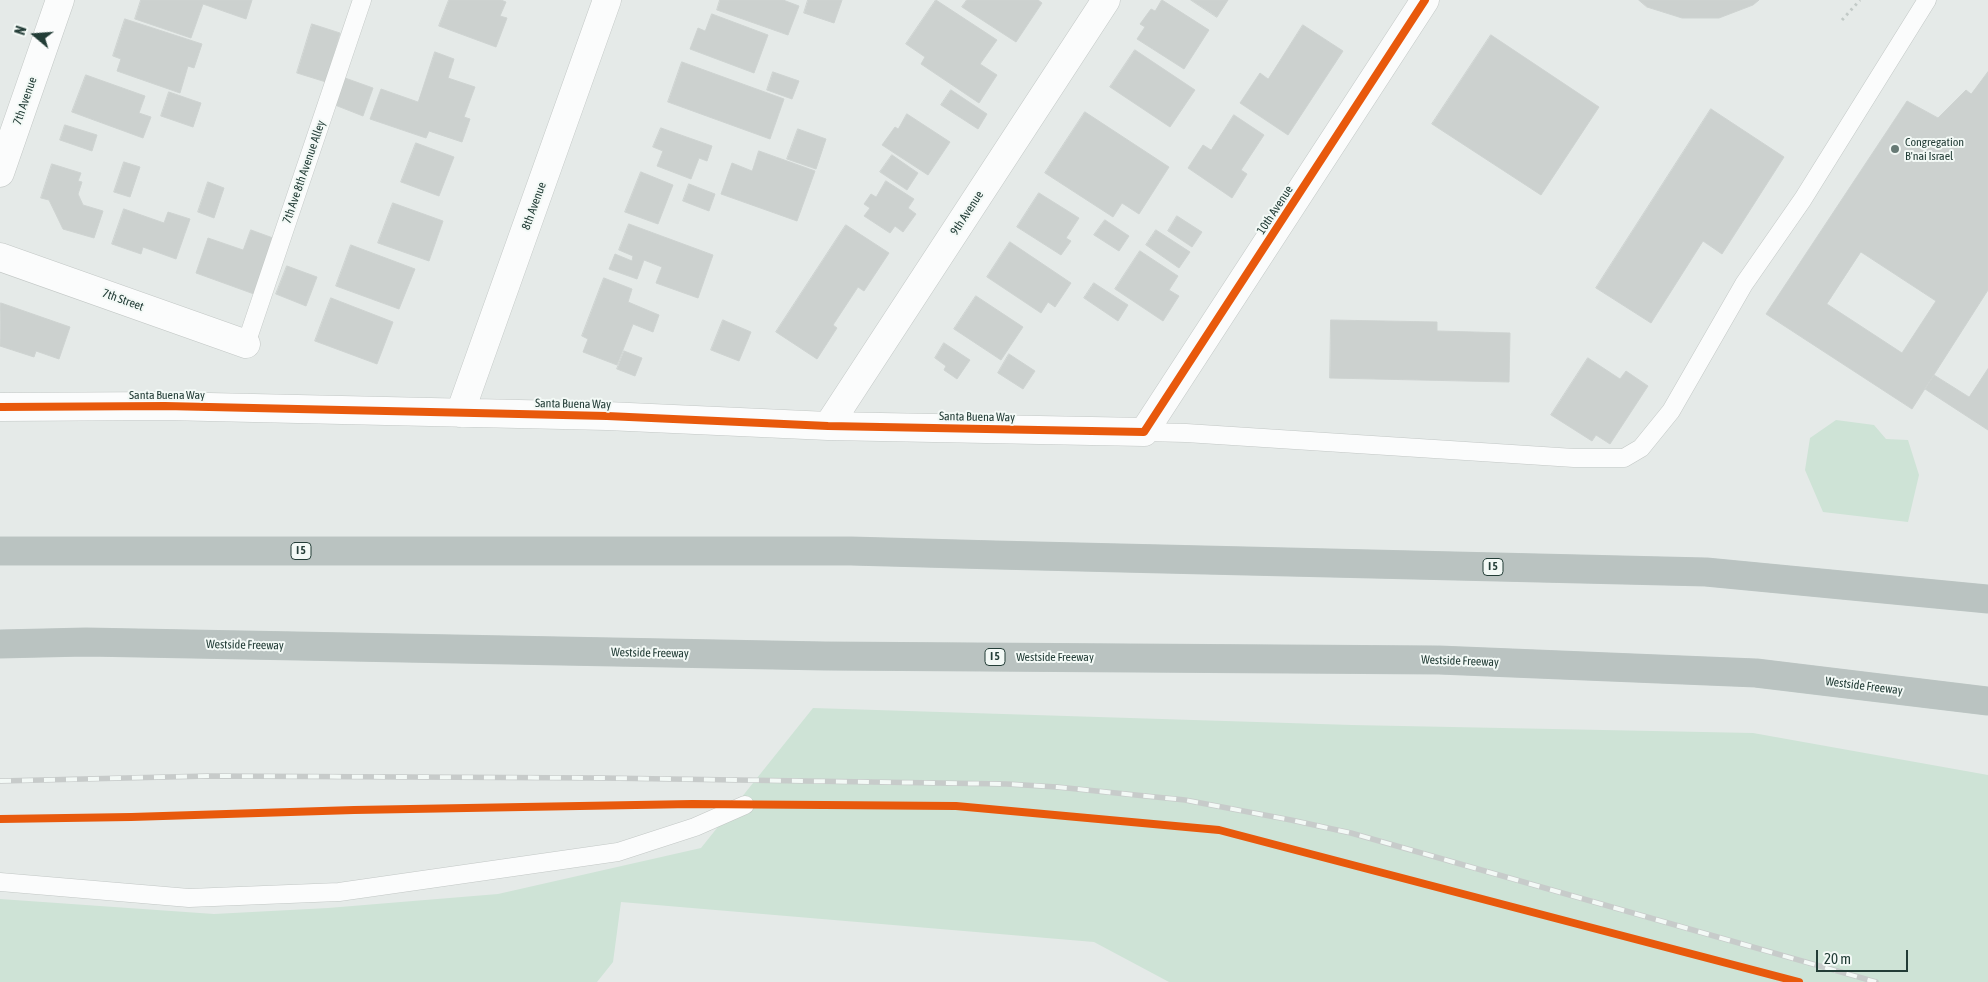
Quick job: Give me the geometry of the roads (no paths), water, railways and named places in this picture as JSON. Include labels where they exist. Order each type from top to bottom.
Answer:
[{"type":"highway","name":"I 5","points":[[0,551],[851,551],[1706,572],[1988,599]]},
{"type":"highway","name":"Westside Freeway","points":[[0,644],[86,642],[815,656],[1439,660],[1756,673],[1988,701]]},
{"type":"street","name":"7th Avenue","points":[[0,173],[60,0]]},
{"type":"street","name":"8th Avenue","points":[[460,412],[607,0]]},
{"type":"street","name":"9th Avenue","points":[[828,426],[1106,0]]},
{"type":"street","name":"10th Avenue","points":[[1144,432],[1425,0]]},
{"type":"street","name":"7th Street","points":[[0,257],[246,344]]},
{"type":"street","name":"Santa Buena Way","points":[[0,407],[165,406],[460,412],[607,416],[828,426],[1144,432]]},
{"type":"lane","name":"7th Ave 8th Avenue Alley","points":[[246,344],[362,0]]},
{"type":"lane","points":[[1144,432],[1186,432],[1574,458],[1624,458],[1642,448],[1671,411],[1744,284],[1802,199],[1927,0]]},
{"type":"lane","points":[[0,882],[189,898],[339,892],[618,852],[695,827],[746,805]]},
{"type":"railway","points":[[0,781],[209,776],[602,778],[1007,784],[1185,800],[1351,833],[1876,982]]},
{"type":"place","name":"Congregation B'nai Israel","points":[[1895,149]]}]
